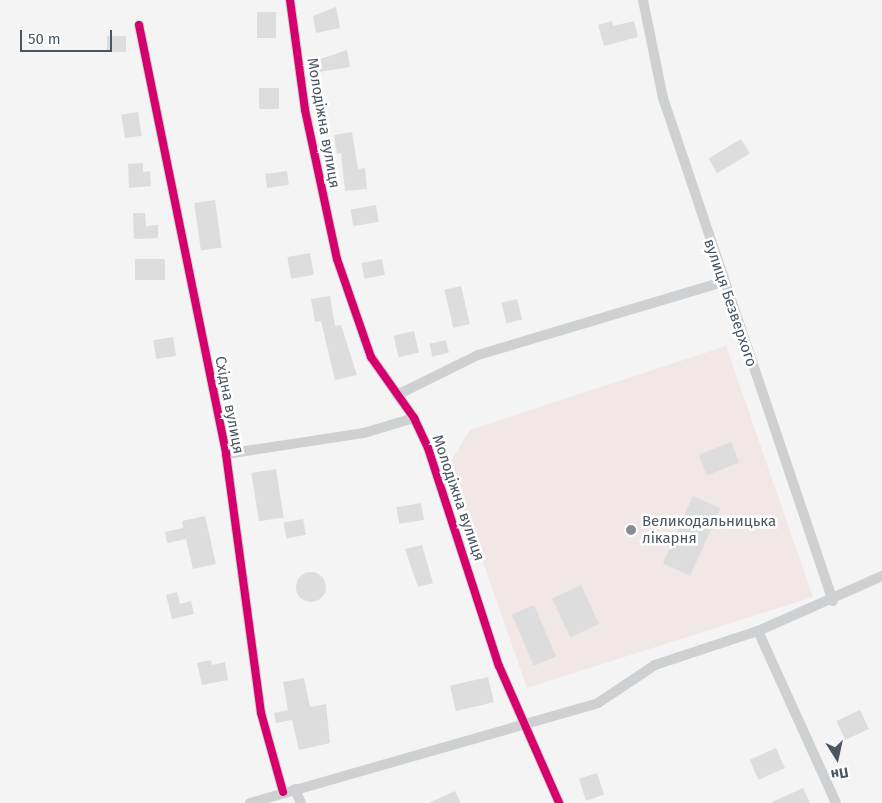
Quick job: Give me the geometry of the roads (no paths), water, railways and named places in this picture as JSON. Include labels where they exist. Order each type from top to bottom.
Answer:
[{"type":"street","name":"Молодіжна вулиця","points":[[290,0],[305,110],[334,247],[371,357],[414,418],[428,448],[499,666],[559,803]]},
{"type":"street","name":"вулиця Безверхого","points":[[643,0],[663,98],[723,282],[833,601]]},
{"type":"street","name":"Східна вулиця","points":[[139,24],[226,454],[261,713],[282,792]]},
{"type":"street","points":[[397,394],[478,356],[723,282]]},
{"type":"street","points":[[226,454],[364,433],[414,418]]},
{"type":"street","points":[[250,803],[282,792],[526,727],[607,700],[655,665],[758,631],[833,601],[882,576]]},
{"type":"street","points":[[758,631],[836,803]]},
{"type":"street","points":[[295,789],[301,803]]},
{"type":"place","name":"Великодальницька лікарня","points":[[631,530]]}]
